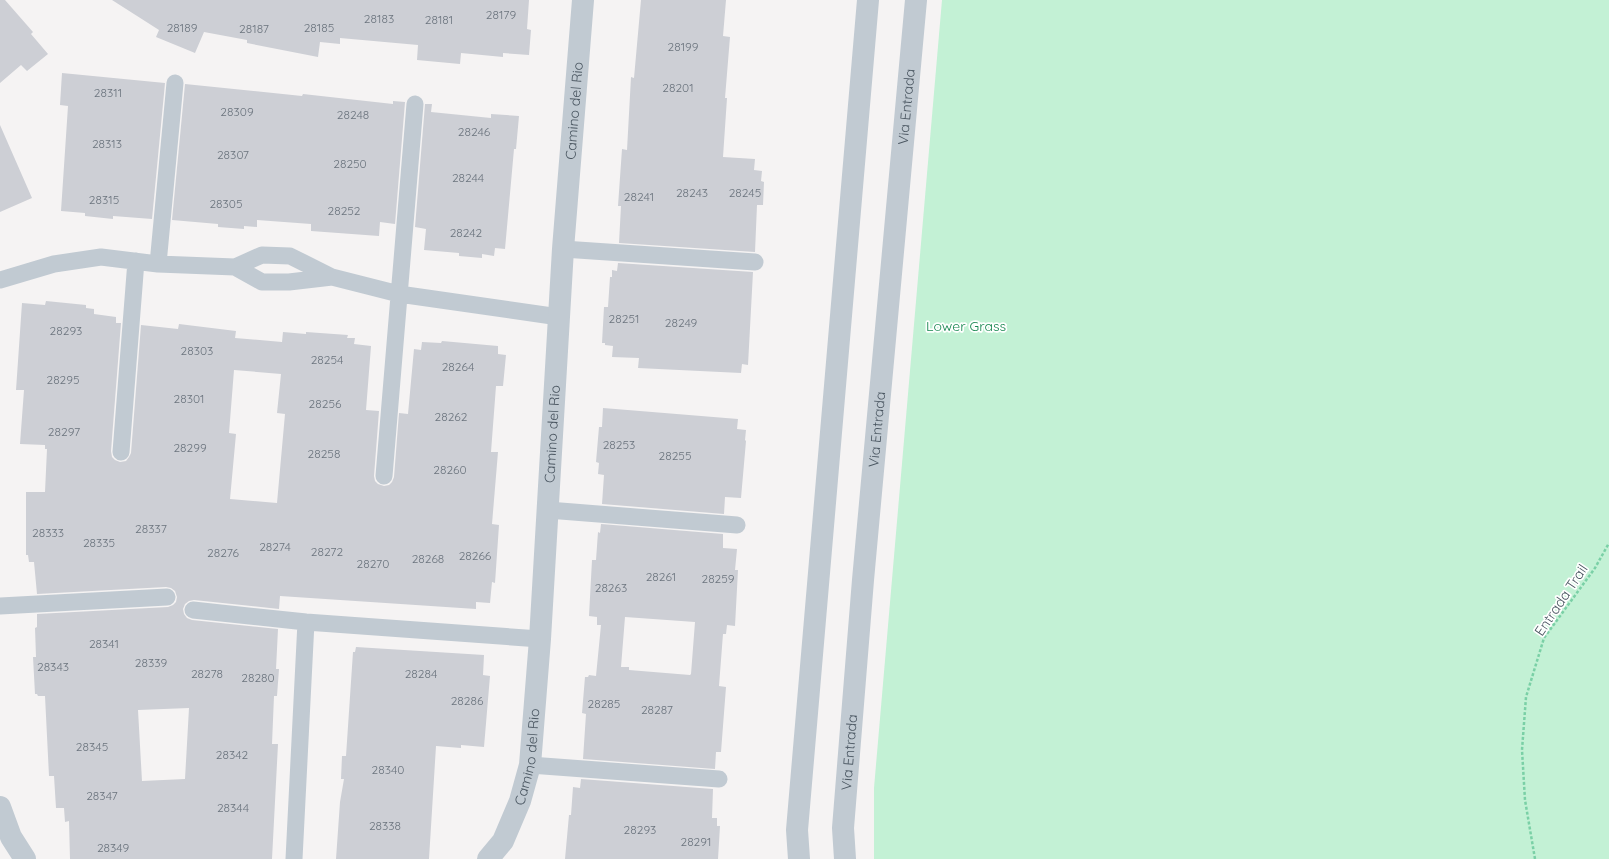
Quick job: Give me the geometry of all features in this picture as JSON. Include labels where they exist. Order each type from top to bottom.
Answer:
[{"type":"street","name":"Camino del Rio","points":[[488,859],[503,841],[520,801],[530,765],[540,639],[563,249],[583,0]]},
{"type":"street","points":[[799,859],[797,830],[868,0]]},
{"type":"street","name":"Via Entrada","points":[[845,859],[842,828],[860,611],[916,0]]},
{"type":"street","points":[[0,807],[12,837],[25,859]]},
{"type":"lane","points":[[158,264],[175,83]]},
{"type":"lane","points":[[384,476],[415,104]]},
{"type":"lane","points":[[563,249],[755,262]]},
{"type":"lane","points":[[0,280],[54,264],[101,257],[158,264],[235,267],[262,255],[290,256],[332,278],[399,294],[559,317]]},
{"type":"lane","points":[[121,452],[136,261]]},
{"type":"lane","points":[[235,267],[262,282],[289,282],[332,278]]},
{"type":"lane","points":[[548,510],[737,525]]},
{"type":"lane","points":[[0,606],[167,597]]},
{"type":"lane","points":[[193,610],[306,622],[540,639]]},
{"type":"lane","points":[[294,859],[306,622]]},
{"type":"lane","points":[[530,765],[719,780]]},
{"type":"path","name":"Entrada Trail","points":[[1535,859],[1525,800],[1522,750],[1526,697],[1544,638],[1595,568],[1609,544]]},
{"type":"green space","name":"Lower Grass","points":[[942,0],[1609,0],[1609,859],[874,859],[874,788]]},
{"type":"building","points":[[0,0],[5,0],[33,32],[31,34],[48,54],[27,71],[21,65],[0,83]]},
{"type":"building","points":[[112,0],[529,0],[527,29],[531,30],[529,55],[503,53],[503,57],[461,53],[460,64],[417,60],[418,45],[340,38],[340,44],[320,42],[318,57],[247,43],[247,40],[204,32],[195,53],[156,37],[159,30]]},
{"type":"building","points":[[641,0],[726,0],[723,36],[730,37],[725,98],[727,98],[723,157],[755,159],[754,170],[762,171],[761,181],[764,182],[763,205],[757,205],[755,252],[619,243],[621,206],[618,206],[622,149],[627,150],[631,77],[634,78]]},
{"type":"building","points":[[62,73],[165,83],[152,219],[113,216],[113,219],[85,216],[85,213],[61,211],[68,106],[60,105]]},
{"type":"building","points":[[185,84],[302,96],[303,94],[393,104],[393,101],[405,102],[395,224],[380,222],[379,236],[311,231],[311,224],[257,220],[257,227],[244,226],[244,229],[218,227],[218,224],[172,220]]},
{"type":"building","points":[[425,104],[432,104],[431,112],[491,118],[491,114],[519,116],[516,149],[514,149],[505,249],[495,248],[494,256],[482,254],[482,258],[459,256],[459,253],[424,250],[426,229],[415,227]]},
{"type":"building","points":[[0,125],[32,198],[0,212]]},
{"type":"building","points":[[618,263],[753,272],[748,365],[742,364],[741,373],[638,368],[639,358],[612,357],[613,346],[602,343],[604,307],[608,307],[610,277],[612,277],[612,270],[617,271]]},
{"type":"building","points":[[46,301],[86,305],[86,308],[94,309],[94,314],[116,317],[116,323],[121,323],[111,451],[112,457],[120,462],[126,461],[131,453],[141,325],[178,329],[179,324],[236,331],[235,338],[282,342],[283,332],[348,335],[347,338],[355,338],[354,344],[371,346],[366,410],[379,411],[374,476],[375,481],[378,484],[384,486],[389,485],[394,477],[399,413],[408,414],[414,349],[421,350],[422,342],[441,343],[442,341],[498,346],[498,354],[506,355],[503,386],[496,386],[491,452],[498,452],[492,524],[499,525],[495,583],[492,582],[490,603],[476,602],[476,609],[280,596],[279,609],[194,600],[185,604],[183,609],[184,614],[187,618],[192,620],[278,629],[276,669],[279,669],[277,696],[274,696],[272,744],[278,744],[272,859],[70,859],[69,821],[65,822],[64,808],[56,808],[54,776],[49,776],[45,696],[38,696],[35,694],[33,657],[36,657],[35,628],[37,627],[37,614],[168,607],[176,602],[177,597],[175,591],[166,587],[37,594],[34,562],[29,562],[28,555],[26,555],[26,492],[45,492],[47,449],[45,449],[45,445],[20,444],[24,390],[16,390],[22,303],[45,305]],"holes":[[[234,370],[281,374],[277,413],[285,414],[277,503],[230,499],[236,434],[229,433]],[[189,708],[185,779],[142,781],[138,710]]]},
{"type":"building","points":[[603,408],[738,419],[737,429],[746,430],[741,498],[725,497],[724,514],[602,504],[604,475],[598,474],[599,463],[596,462],[599,427],[602,427]]},
{"type":"building","points":[[601,524],[723,534],[723,548],[737,549],[735,570],[738,570],[735,626],[727,625],[726,634],[723,634],[719,686],[726,687],[721,752],[716,752],[715,769],[583,759],[586,714],[582,713],[585,677],[588,677],[589,675],[596,676],[601,625],[597,625],[597,617],[589,616],[592,560],[596,560],[598,532],[600,533]],"holes":[[[625,617],[695,622],[690,675],[629,670],[629,667],[621,667]]]},
{"type":"building","points":[[356,647],[484,655],[483,675],[490,676],[484,747],[461,745],[461,748],[436,746],[429,859],[336,859],[340,802],[344,779],[341,779],[342,756],[346,756],[353,652],[355,652]]},
{"type":"building","points":[[581,779],[713,789],[712,818],[717,818],[717,826],[720,826],[718,859],[565,859],[573,787],[580,788]]}]
